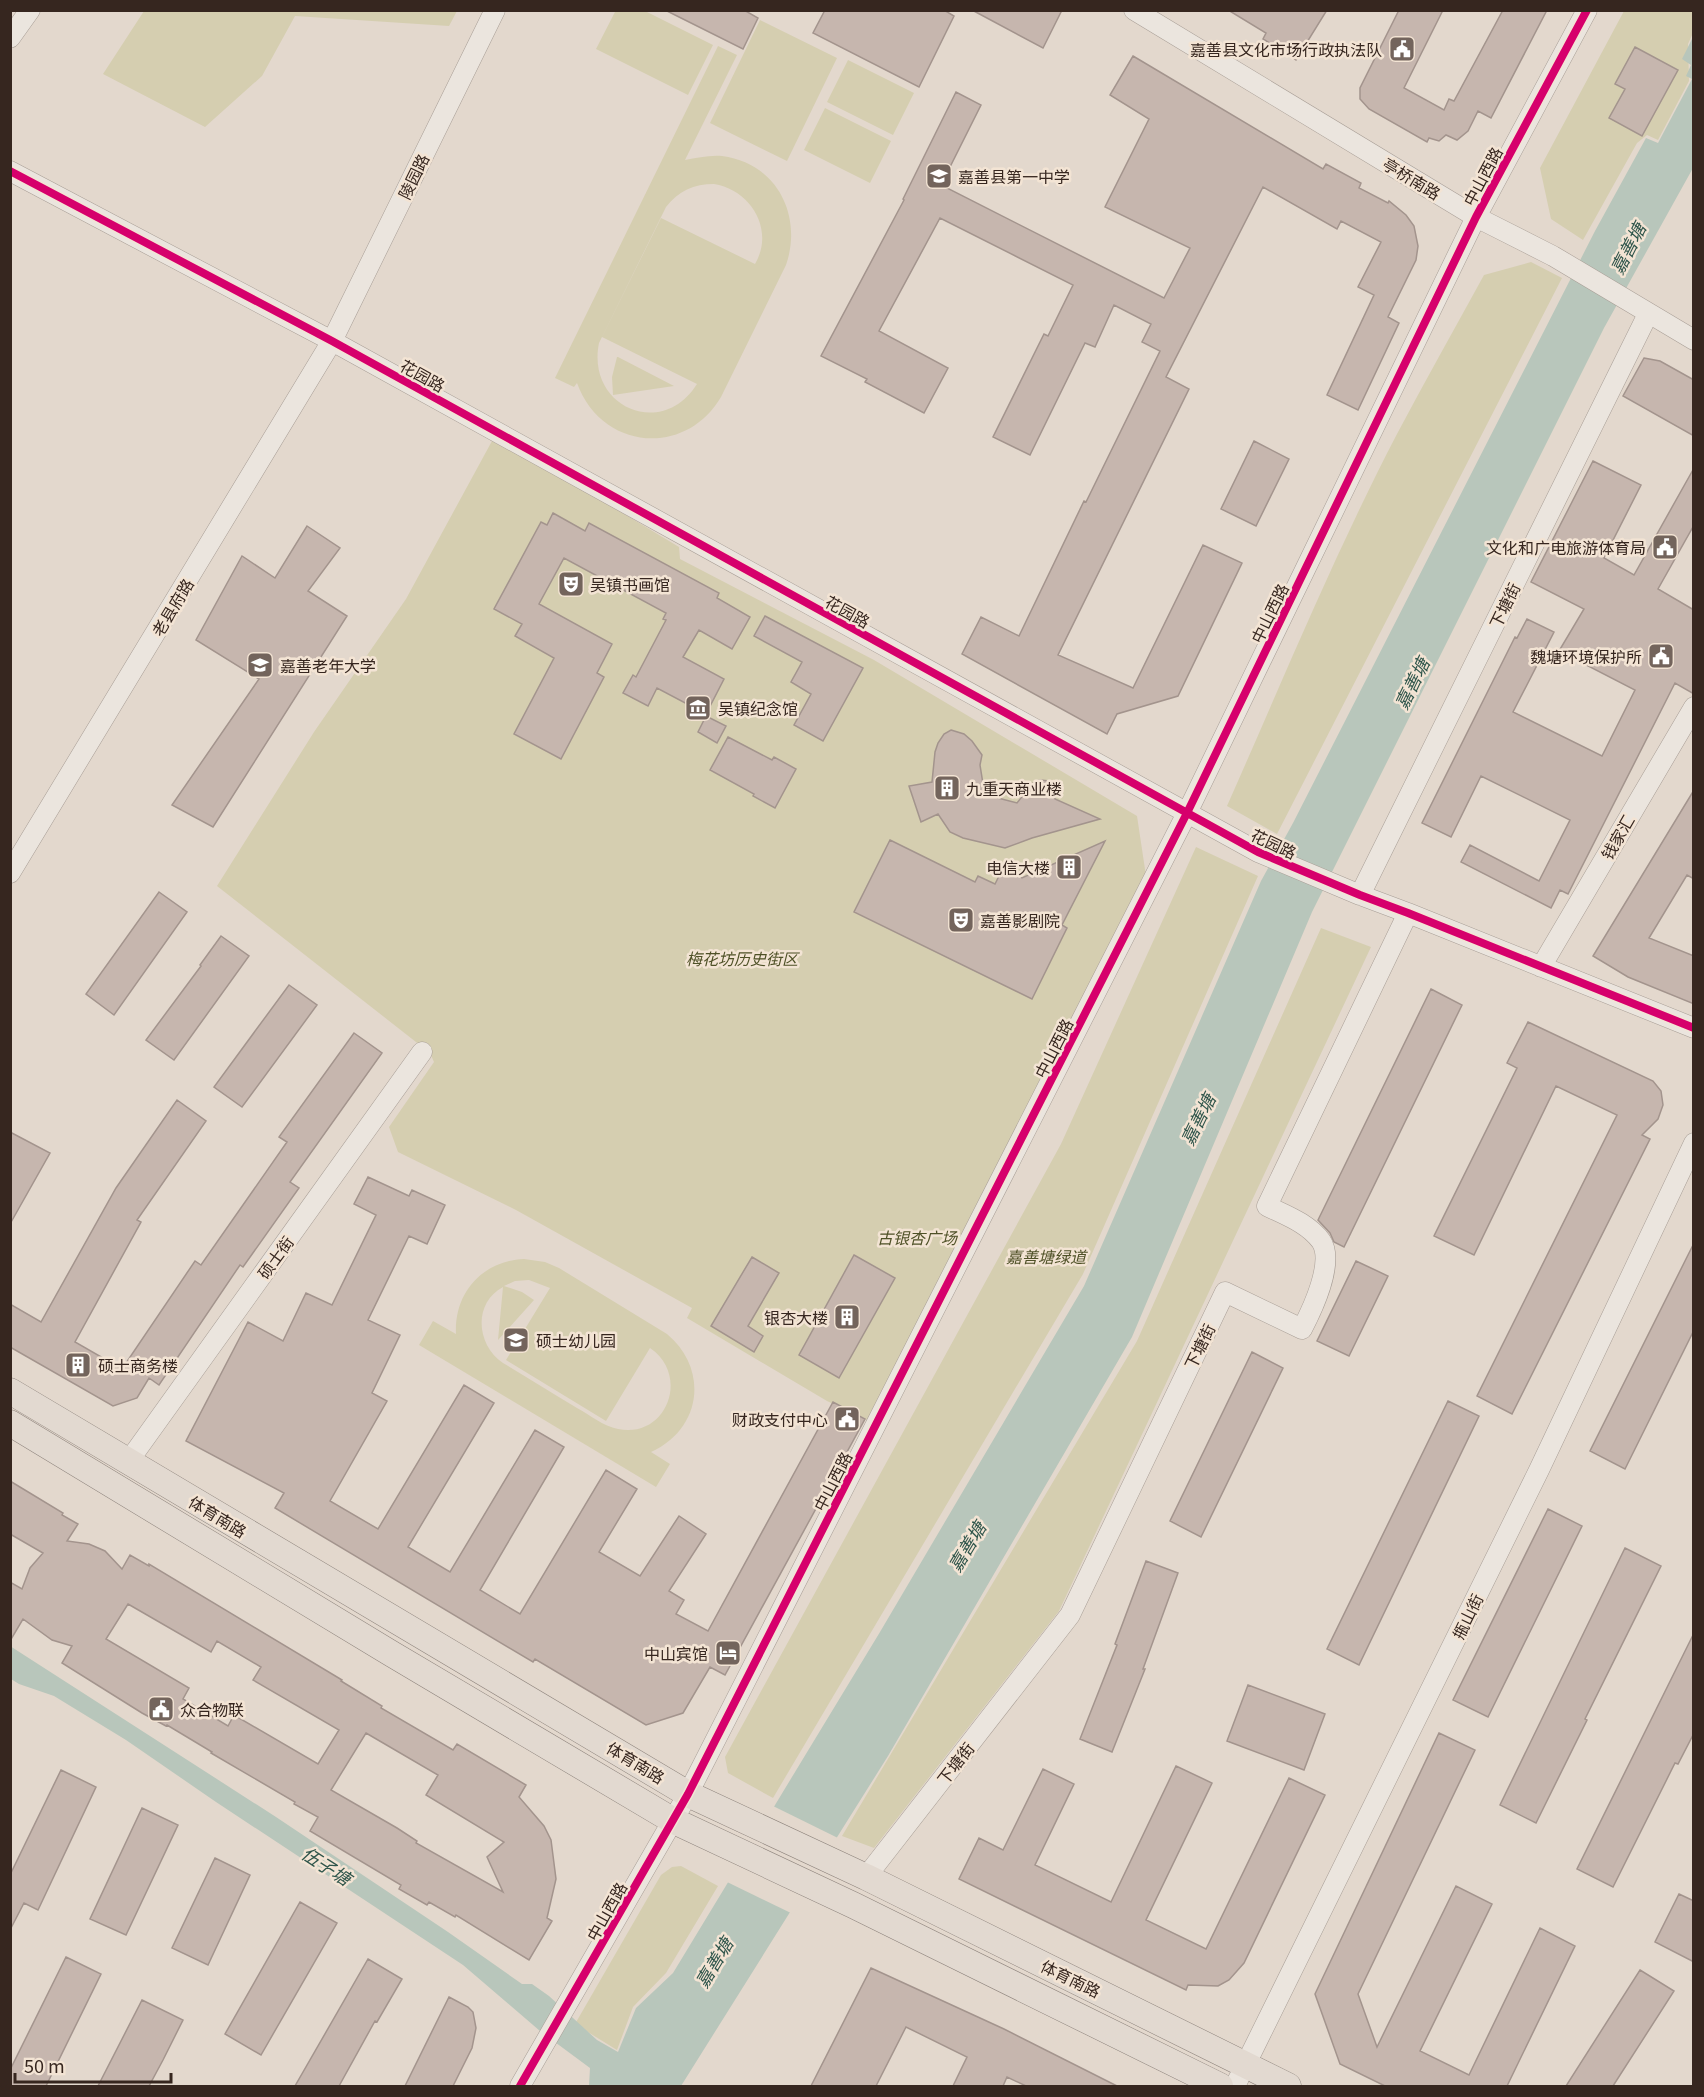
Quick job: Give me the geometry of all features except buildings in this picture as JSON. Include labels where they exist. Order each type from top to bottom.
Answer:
[{"type":"main road","name":"体育南路","points":[[10,1391],[688,1794],[866,1877],[1240,2076],[1288,2086]]},
{"type":"main road","name":"体育南路","points":[[10,1423],[672,1820],[853,1905],[1220,2086]]},
{"type":"street","points":[[10,38],[30,10]]},
{"type":"street","name":"陵园路","points":[[332,341],[495,10]]},
{"type":"street","name":"亭桥南路","points":[[1134,10],[1476,217],[1553,256],[1648,315],[1694,340]]},
{"type":"street","name":"中山西路","points":[[520,2086],[688,1794],[1187,813],[1476,217],[1587,10]]},
{"type":"street","name":"花园路","points":[[10,171],[332,341],[1258,852],[1694,1028]]},
{"type":"street","name":"下塘街","points":[[1360,895],[1648,315]]},
{"type":"street","name":"老县府路","points":[[10,873],[332,341]]},
{"type":"street","name":"钱家汇","points":[[1541,967],[1694,706]]},
{"type":"street","name":"下塘街","points":[[866,1877],[1070,1616],[1225,1292],[1302,1329],[1314,1307],[1322,1280],[1325,1256],[1322,1242],[1299,1222],[1267,1206],[1408,913]]},
{"type":"street","name":"硕士街","points":[[128,1462],[422,1053]]},
{"type":"street","name":"甁山街","points":[[1240,2076],[1544,1460],[1694,1143]]},
{"type":"green space","points":[[616,10],[645,11],[713,45],[688,95],[596,49]]},
{"type":"green space","points":[[144,11],[457,11],[449,26],[295,16],[262,76],[205,127],[103,74]]},
{"type":"green space","points":[[1624,11],[1693,11],[1693,33],[1688,44],[1689,81],[1658,140],[1647,135],[1637,143],[1583,240],[1551,219],[1540,168]]},
{"type":"green space","points":[[760,20],[837,58],[787,161],[710,123]]},
{"type":"green space","points":[[718,46],[737,55],[685,160],[722,156],[758,169],[781,195],[788,211],[791,228],[786,265],[721,397],[705,417],[687,430],[666,437],[644,438],[624,433],[605,422],[589,405],[577,383],[574,387],[555,378]],"holes":[[[714,184],[739,194],[749,203],[761,225],[762,238],[755,264],[661,218],[602,337],[697,384],[682,401],[665,410],[647,413],[630,408],[615,399],[604,384],[598,365],[599,343],[666,207],[681,193],[693,187]]]},
{"type":"green space","points":[[848,60],[914,93],[893,135],[827,102]]},
{"type":"green space","points":[[825,108],[891,141],[870,183],[804,150]]},
{"type":"green space","points":[[1531,262],[1562,278],[1277,834],[1227,806],[1309,619],[1397,434],[1484,275]]},
{"type":"green space","points":[[617,357],[674,386],[613,395],[612,377]]},
{"type":"green space","name":"梅花坊历史街区","points":[[492,441],[563,477],[679,547],[680,559],[874,660],[1137,816],[1146,876],[871,1422],[827,1401],[687,1318],[692,1308],[516,1210],[398,1152],[389,1127],[434,1062],[430,1053],[217,886],[314,732],[406,599]]},
{"type":"green space","name":"嘉善塘绿道","points":[[1196,847],[1258,876],[1083,1274],[773,1798],[728,1773],[725,1757],[1061,1144]]},
{"type":"green space","points":[[1321,928],[1371,947],[1059,1611],[874,1848],[842,1836],[1137,1341]]},
{"type":"green space","points":[[524,1259],[545,1262],[559,1268],[667,1334],[680,1348],[689,1364],[694,1381],[694,1398],[690,1414],[681,1429],[668,1442],[651,1452],[670,1464],[656,1487],[419,1345],[433,1321],[456,1334],[460,1305],[466,1293],[484,1273],[509,1261]],"holes":[[[529,1280],[550,1288],[506,1360],[606,1421],[650,1348],[662,1360],[669,1374],[671,1389],[660,1415],[649,1424],[635,1430],[618,1429],[607,1425],[503,1363],[487,1346],[483,1335],[483,1313],[493,1294],[503,1287],[498,1340],[534,1300],[522,1292],[504,1286],[515,1281]]]},
{"type":"green space","points":[[681,1866],[718,1886],[666,1973],[633,2007],[617,2050],[575,2024],[661,1875],[672,1867]]},
{"type":"water","points":[[1693,37],[1693,168],[1604,328],[1312,912],[1132,1337],[888,1756],[681,2086],[589,2086],[590,2068],[540,2031],[463,1965],[126,1740],[54,1696],[11,1679],[10,1646],[276,1817],[522,1984],[532,1984],[549,1996],[597,2040],[618,2052],[636,2008],[673,1973],[880,1632],[1084,1286],[1261,881],[1293,823],[1595,231],[1646,138],[1658,143],[1692,79],[1686,76],[1691,65],[1682,59]]},
{"type":"pier","points":[[771,1805],[840,1839],[793,1914],[725,1881]]},
{"type":"cycle path","points":[[520,2086],[688,1794],[1187,813],[1476,217],[1587,10]]},
{"type":"cycle path","points":[[10,171],[332,341],[1258,852],[1694,1028]]},
{"type":"place","name":"嘉善县文化市场行政执法队","points":[[1402,49]]},
{"type":"place","name":"嘉善县第一中学","points":[[939,176]]},
{"type":"place","name":"文化和广电旅游体育局","points":[[1665,547]]},
{"type":"place","name":"吴镇书画馆","points":[[571,584]]},
{"type":"place","name":"魏塘环境保护所","points":[[1661,656]]},
{"type":"place","name":"嘉善老年大学","points":[[260,665]]},
{"type":"place","name":"吴镇纪念馆","points":[[698,708]]},
{"type":"place","name":"九重天商业楼","points":[[947,788]]},
{"type":"place","name":"电信大楼","points":[[1069,867]]},
{"type":"place","name":"嘉善影剧院","points":[[961,920]]},
{"type":"place","name":"银杏大楼","points":[[847,1317]]},
{"type":"place","name":"硕士幼儿园","points":[[516,1340]]},
{"type":"place","name":"硕士商务楼","points":[[78,1365]]},
{"type":"place","name":"财政支付中心","points":[[847,1419]]},
{"type":"place","name":"中山宾馆","points":[[728,1653]]},
{"type":"place","name":"众合物联","points":[[161,1709]]},
{"type":"water label","name":"嘉善塘","points":[[1627,248]]},
{"type":"water label","name":"嘉善塘","points":[[1411,683]]},
{"type":"water label","name":"嘉善塘","points":[[1197,1119]]},
{"type":"water label","name":"嘉善塘","points":[[966,1546]]},
{"type":"water label","name":"伍子塘","points":[[327,1865]]},
{"type":"water label","name":"嘉善塘","points":[[713,1962]]},
{"type":"park label","name":"古银杏广场","points":[[917,1237]]}]
